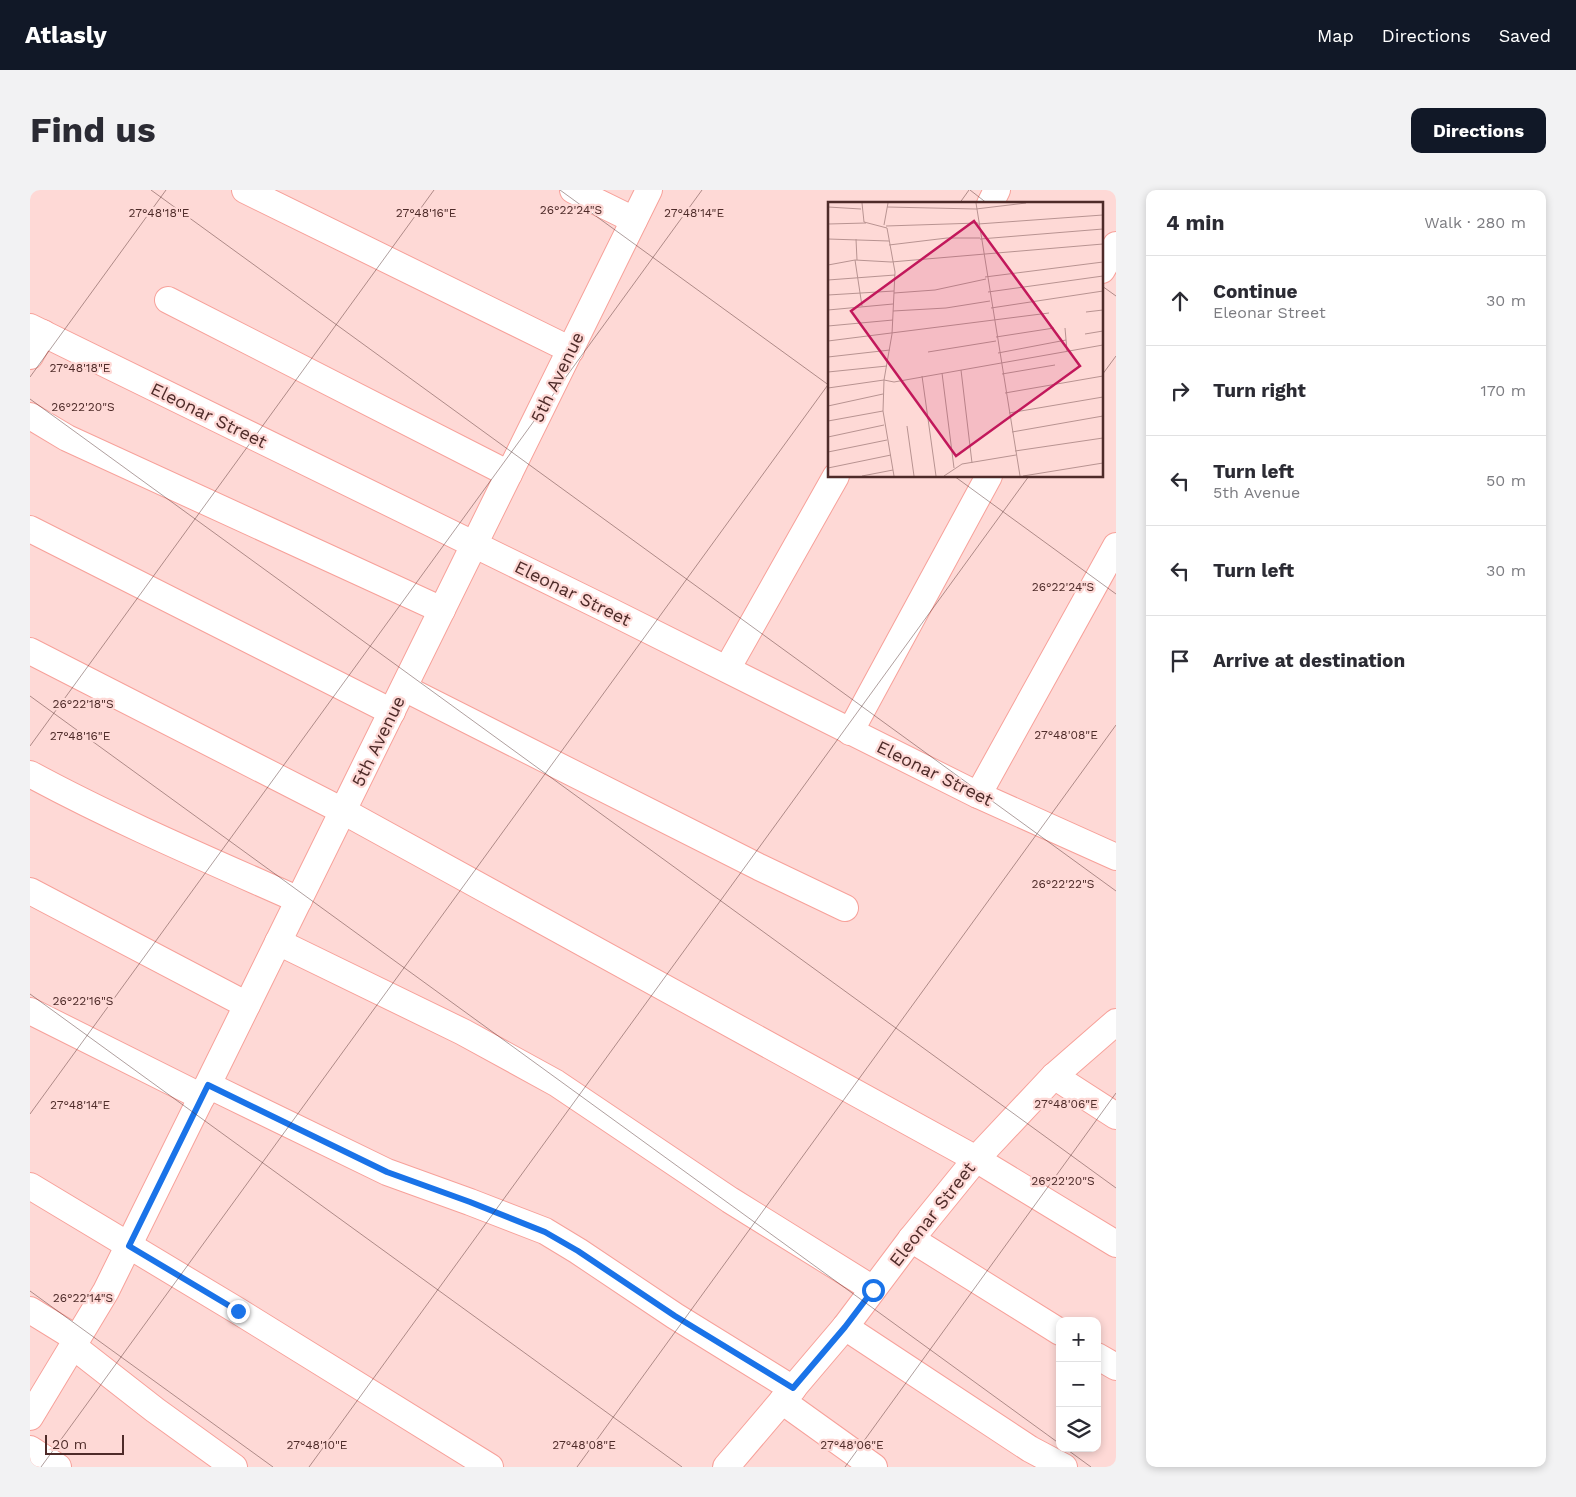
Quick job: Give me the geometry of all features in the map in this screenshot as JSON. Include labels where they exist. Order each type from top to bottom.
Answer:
[{"type":"street","points":[[245,190],[571,350]]},
{"type":"street","points":[[573,190],[634,220]]},
{"type":"street","name":"5th Avenue","points":[[30,1417],[106,1291],[129,1246],[649,190]]},
{"type":"street","points":[[991,202],[997,190]]},
{"type":"street","points":[[1104,266],[1116,245]]},
{"type":"street","points":[[168,300],[509,474]]},
{"type":"street","points":[[30,356],[37,330]]},
{"type":"street","name":"Eleonar Street","points":[[37,330],[727,669],[978,795],[1116,857]]},
{"type":"street","points":[[30,416],[67,438],[442,610]]},
{"type":"street","points":[[727,669],[835,478]]},
{"type":"street","points":[[850,732],[988,478]]},
{"type":"street","points":[[30,529],[392,712]]},
{"type":"street","points":[[978,795],[1116,546]]},
{"type":"street","points":[[30,650],[343,811],[976,1159],[1116,1244]]},
{"type":"street","points":[[404,688],[750,863],[845,908]]},
{"type":"street","points":[[30,774],[138,828],[299,900]]},
{"type":"street","points":[[30,890],[247,1005]]},
{"type":"street","points":[[278,942],[463,1032],[556,1083],[730,1200],[873,1290]]},
{"type":"street","points":[[30,1011],[387,1172],[545,1232],[578,1251],[675,1316],[788,1395],[874,1467]]},
{"type":"street","name":"Eleonar Street","points":[[726,1467],[845,1327],[911,1239],[976,1159],[1054,1076],[1116,1022]]},
{"type":"street","points":[[1054,1076],[1116,1116]]},
{"type":"street","points":[[30,1186],[238,1311],[490,1467]]},
{"type":"street","points":[[911,1239],[1056,1330]]},
{"type":"street","points":[[30,1310],[75,1342],[154,1410],[234,1467]]},
{"type":"street","points":[[845,1327],[1025,1458],[1064,1467]]},
{"type":"street","points":[[1101,1358],[1116,1367]]},
{"type":"street","points":[[30,1449],[58,1467]]},
{"type":"route","points":[[238,1311],[129,1246],[208,1085],[387,1172],[545,1232],[578,1251],[675,1316],[793,1388],[845,1327],[873,1290]]}]
